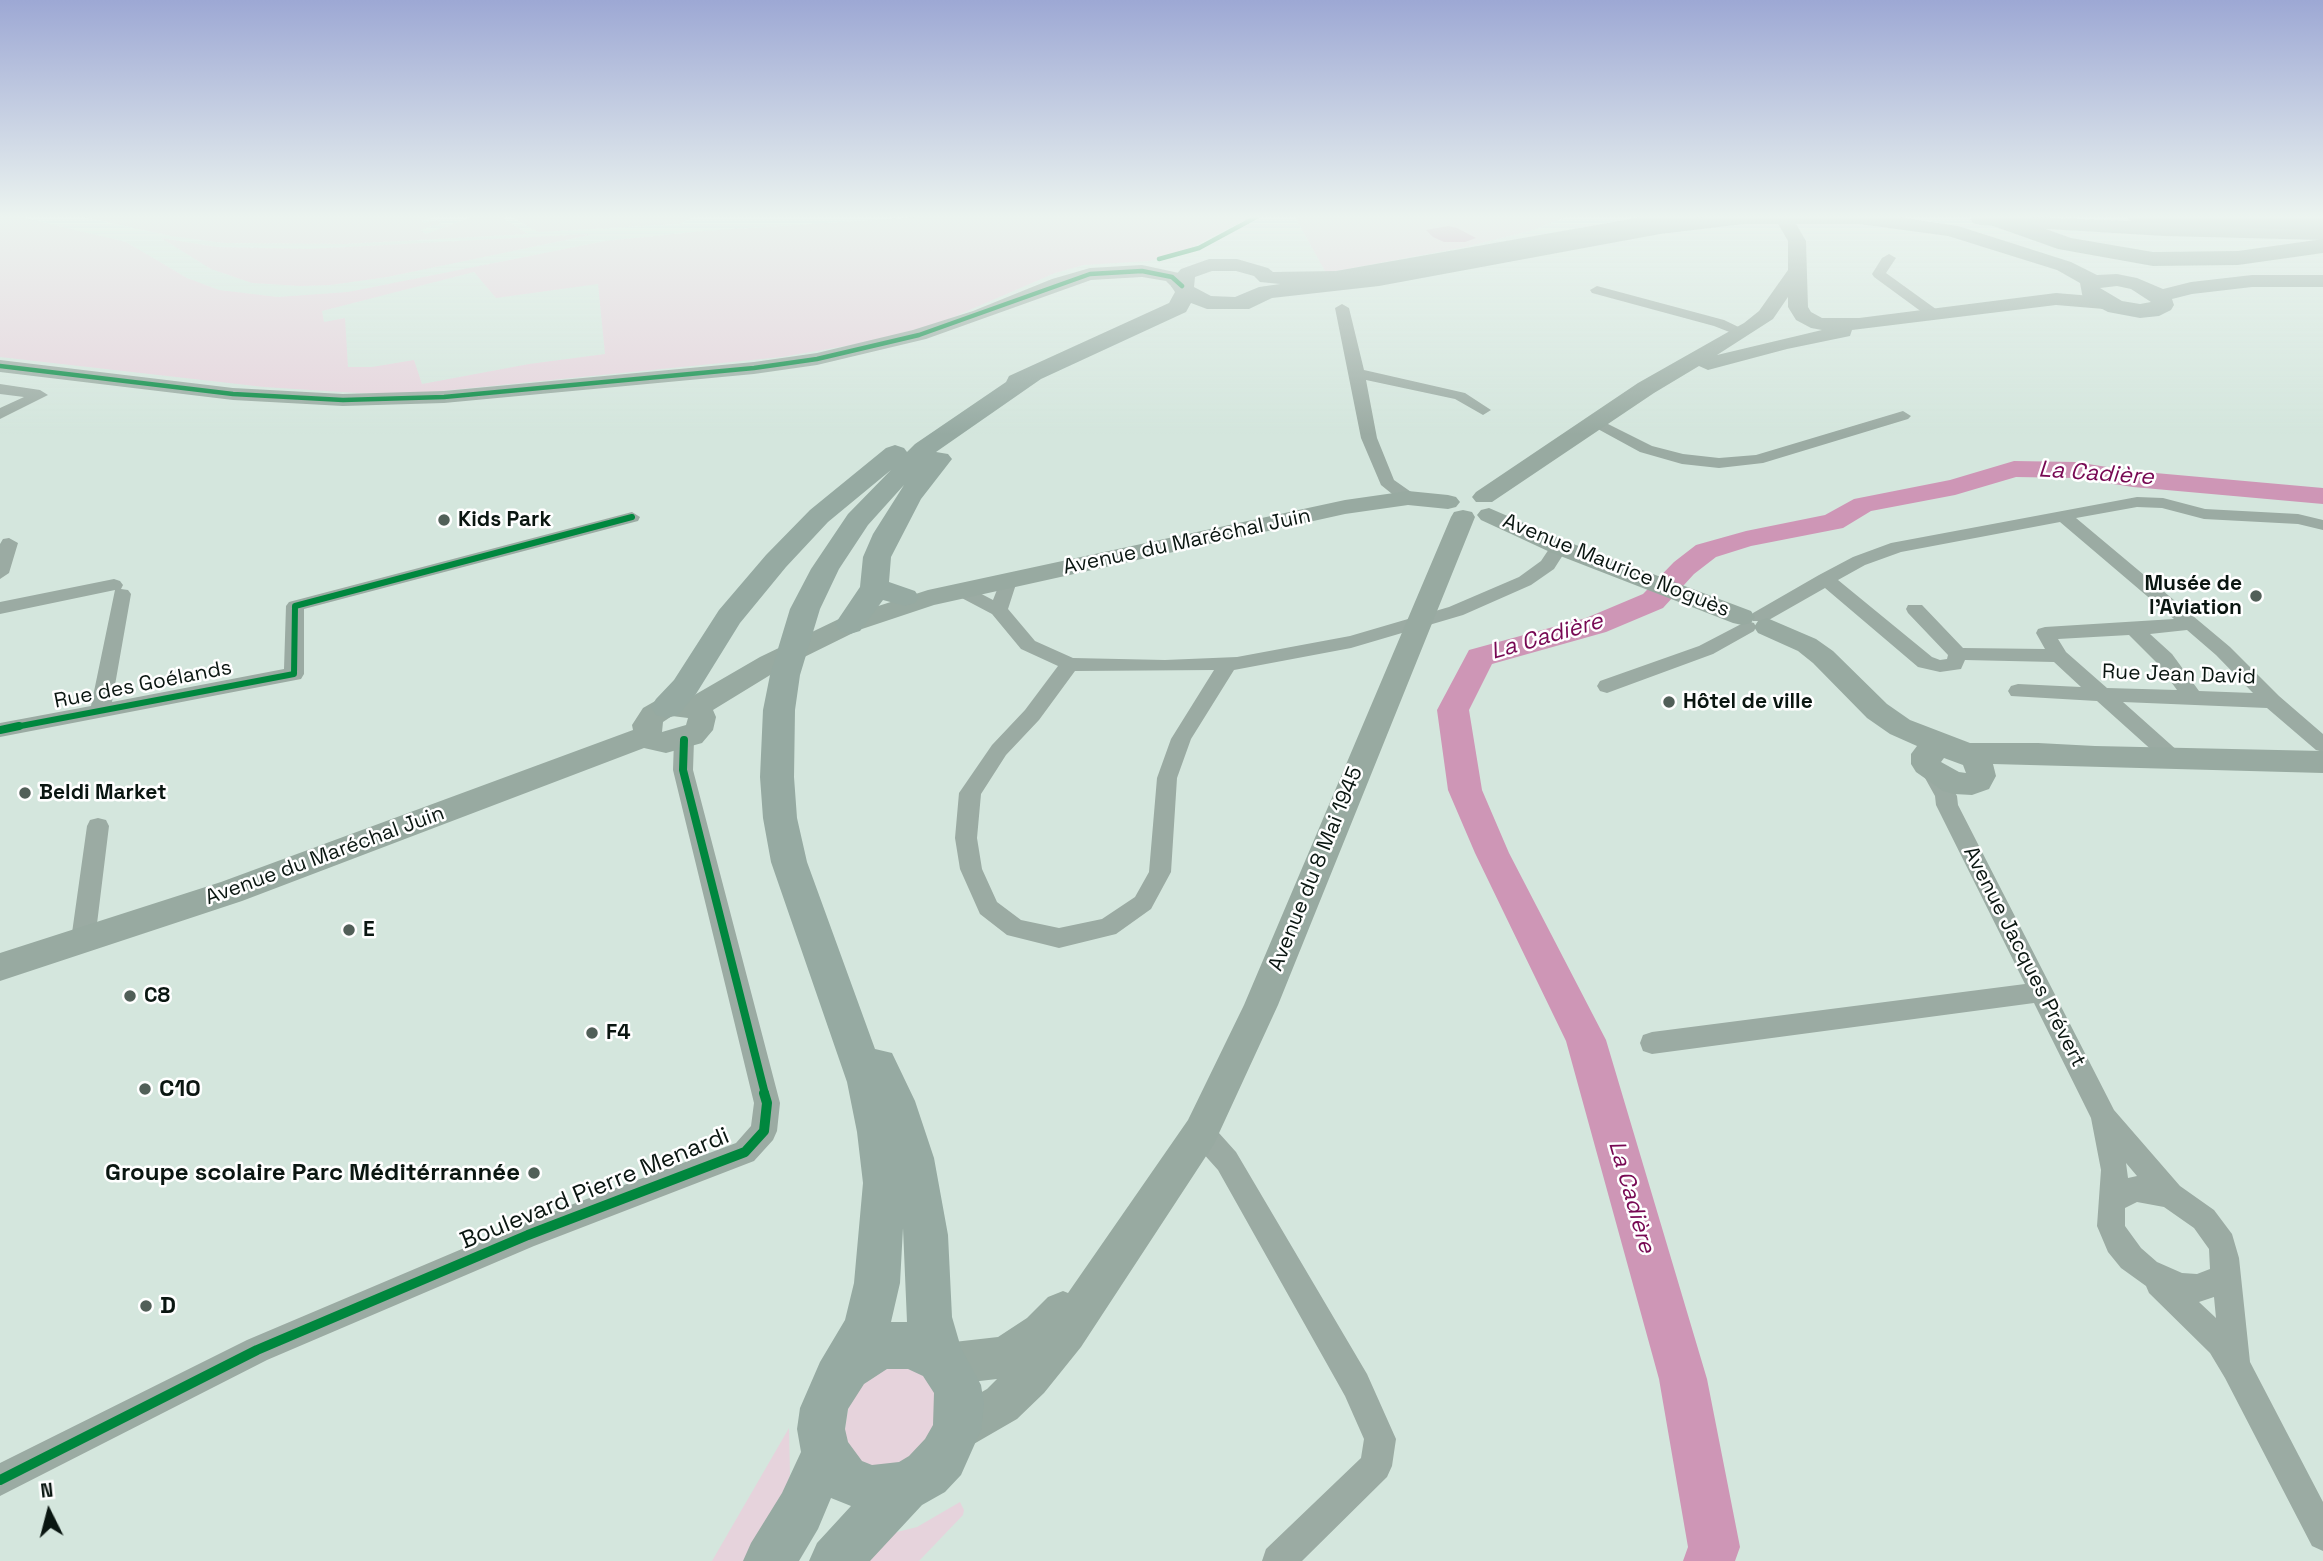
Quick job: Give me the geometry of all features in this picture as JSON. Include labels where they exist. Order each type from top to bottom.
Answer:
[{"type":"main road","points":[[1026,295],[1037,288]]},
{"type":"main road","points":[[0,366],[233,394],[342,400],[432,398],[754,368],[817,359],[919,335],[980,315],[1046,288]]},
{"type":"main road","points":[[680,708],[685,687],[729,617],[776,561],[819,516],[916,438],[964,409],[1037,371],[1178,307],[1184,289],[1206,302],[1221,304],[1249,302],[1264,288]]},
{"type":"main road","points":[[1487,506],[1593,422],[1747,329],[1766,315],[1785,288]]},
{"type":"main road","points":[[1798,288],[1800,312],[1818,324],[1838,326],[2056,299],[2151,311],[2163,305],[2160,296],[2148,288]]},
{"type":"main road","points":[[2090,288],[2091,294],[2104,303]]},
{"type":"main road","points":[[2160,296],[2192,288]]},
{"type":"main road","points":[[942,435],[1024,387],[1221,304]]},
{"type":"main road","points":[[1646,388],[1706,365],[1785,343],[1929,316]]},
{"type":"main road","points":[[1747,329],[1777,331],[1784,337],[1785,343]]},
{"type":"main road","points":[[850,624],[871,593],[875,566],[887,534],[930,470],[972,429],[1072,365]]},
{"type":"main road","points":[[904,1487],[872,1490],[845,1479],[825,1453],[821,1429],[824,1408],[866,1328],[877,1283],[884,1183],[878,1132],[867,1082],[789,862],[780,818],[777,745],[785,674],[807,634],[825,569],[858,520],[902,471],[942,435],[1037,371]]},
{"type":"main road","name":"Avenue du Maréchal Juin","points":[[807,634],[850,624],[916,598],[962,591],[1345,507],[1408,498],[1478,519],[1487,506]]},
{"type":"main road","name":"Avenue Maurice Noguès","points":[[1487,506],[1559,547],[1636,575],[1807,645],[1824,657],[1877,711],[1952,768]]},
{"type":"main road","name":"Avenue du 8 Mai 1945","points":[[1147,1209],[1201,1132],[1261,1005],[1417,624],[1451,549],[1455,510]]},
{"type":"main road","points":[[871,593],[916,598]]},
{"type":"main road","name":"Avenue du Maréchal Juin","points":[[680,708],[770,663],[807,634],[871,593]]},
{"type":"main road","points":[[680,708],[702,717],[698,730],[684,740],[658,742],[648,735],[646,725],[649,720],[680,708]]},
{"type":"main road","name":"Avenue du Maréchal Juin","points":[[0,967],[231,892],[648,735]]},
{"type":"main road","points":[[1952,768],[1987,762],[2010,754],[2323,762]]},
{"type":"main road","points":[[819,942],[895,1101],[913,1158],[926,1235],[929,1317],[942,1361],[957,1385],[960,1404],[957,1430],[943,1457],[927,1474],[904,1487],[835,1561]]},
{"type":"main road","points":[[837,1379],[847,1367],[868,1352],[887,1346],[910,1345],[942,1361],[1004,1357],[1042,1333],[1077,1298],[1147,1209]]},
{"type":"main road","points":[[957,1430],[1002,1404],[1029,1378],[1066,1332],[1147,1209]]},
{"type":"main road","points":[[769,1561],[800,1511],[825,1453]]},
{"type":"street","points":[[1895,288],[1929,316]]},
{"type":"street","points":[[1597,290],[1747,329]]},
{"type":"street","points":[[1342,308],[1369,438],[1387,482],[1408,498]]},
{"type":"street","points":[[1356,373],[1460,396],[1483,410]]},
{"type":"street","points":[[0,389],[40,395],[0,414]]},
{"type":"street","points":[[1593,422],[1646,449],[1682,459],[1719,463],[1757,460],[1903,416]]},
{"type":"street","points":[[1607,686],[1706,650],[1825,579],[1859,561],[1897,547],[2137,502],[2163,503],[2204,514],[2298,519],[2323,526]]},
{"type":"street","points":[[2062,515],[2223,650],[2272,701]]},
{"type":"street","name":"Rue des Goélands","points":[[0,730],[293,674],[295,606],[632,517]]},
{"type":"street","points":[[0,573],[9,543]]},
{"type":"street","points":[[962,591],[999,610],[1028,645],[1070,664],[1228,663],[1351,642],[1417,624],[1484,600],[1525,581],[1548,565],[1559,547]]},
{"type":"street","points":[[1825,579],[1925,662],[1947,666],[1958,661],[1958,654],[1915,609]]},
{"type":"street","points":[[999,610],[1008,581]]},
{"type":"street","points":[[0,608],[118,590],[100,711]]},
{"type":"street","points":[[2172,757],[2059,656],[2045,633],[2192,624]]},
{"type":"street","points":[[2134,629],[2165,659],[2193,698]]},
{"type":"street","points":[[1958,654],[2059,656]]},
{"type":"street","points":[[1070,664],[1032,715],[999,750],[970,793],[966,838],[971,869],[988,908],[1015,928],[1059,938],[1108,927],[1143,903],[1160,872],[1167,778],[1181,739],[1228,663]]},
{"type":"street","name":"Rue Jean David","points":[[2018,691],[2272,701],[2323,745]]},
{"type":"street","name":"Boulevard Pierre Menardi","points":[[0,1480],[257,1350],[528,1234],[745,1152],[764,1131],[767,1103],[683,771],[684,740]]},
{"type":"street","name":"Avenue Jacques Prévert","points":[[1952,768],[1947,805],[2041,992],[2105,1117],[2169,1195]]},
{"type":"street","points":[[83,940],[98,826]]},
{"type":"street","points":[[1652,1043],[2041,992]]},
{"type":"street","name":"Avenue Jacques Prévert","points":[[2105,1117],[2114,1170],[2114,1200]]},
{"type":"street","points":[[1201,1132],[1233,1172],[1356,1385],[1380,1439],[1376,1466],[1338,1506],[1278,1561]]},
{"type":"street","points":[[2236,1367],[2225,1258],[2214,1231],[2188,1206],[2169,1195],[2137,1189],[2123,1192],[2114,1200],[2110,1211],[2111,1226],[2118,1242],[2202,1322],[2236,1367],[2323,1535]]},
{"type":"street","points":[[2147,1272],[2164,1281],[2197,1289],[2210,1286],[2220,1279],[2225,1269]]},
{"type":"shaded area","points":[[0,288],[213,288],[278,297],[369,288],[412,288],[322,311],[324,322],[345,318],[348,367],[372,367],[414,360],[422,384],[529,364],[605,354],[598,288],[1021,288],[935,325],[857,344],[782,357],[421,393],[358,393],[264,387],[0,357]]},
{"type":"shaded area","points":[[487,288],[570,288],[496,298]]},
{"type":"shaded area","points":[[915,1367],[938,1385],[941,1431],[890,1472],[860,1463],[844,1436],[849,1402],[858,1387],[885,1368]]},
{"type":"shaded area","points":[[789,1428],[790,1475],[784,1495],[748,1561],[712,1561]]},
{"type":"shaded area","points":[[960,1502],[963,1515],[919,1561],[856,1561],[889,1534],[917,1527]]},
{"type":"waterway","name":"La Cadière","points":[[1709,1561],[1714,1547],[1683,1379],[1586,1040],[1492,853],[1465,790],[1453,710],[1480,657],[1596,625],[1653,601],[1684,568],[1706,551],[1746,539],[1833,522],[1863,505],[1955,487],[2014,469],[2075,470],[2133,479],[2323,496]]},
{"type":"cycle path","points":[[0,366],[233,394],[343,400],[444,397],[754,368],[817,359],[919,335],[980,315],[1047,288]]},
{"type":"cycle path","points":[[0,730],[294,674],[295,606],[632,517]]},
{"type":"cycle path","points":[[0,1480],[257,1350],[528,1235],[745,1152],[764,1131],[767,1103],[683,770],[684,740]]},
{"type":"place","name":"Kids Park","points":[[444,520]]},
{"type":"place","name":"Musée de l'Aviation","points":[[2256,596]]},
{"type":"place","name":"Hôtel de ville","points":[[1669,702]]},
{"type":"place","name":"Beldi Market","points":[[25,793]]},
{"type":"place","name":"E","points":[[349,930]]},
{"type":"place","name":"C8","points":[[130,996]]},
{"type":"place","name":"F4","points":[[592,1033]]},
{"type":"place","name":"C10","points":[[145,1089]]},
{"type":"place","name":"Groupe scolaire Parc Méditérrannée","points":[[534,1173]]},
{"type":"place","name":"D","points":[[146,1306]]}]
